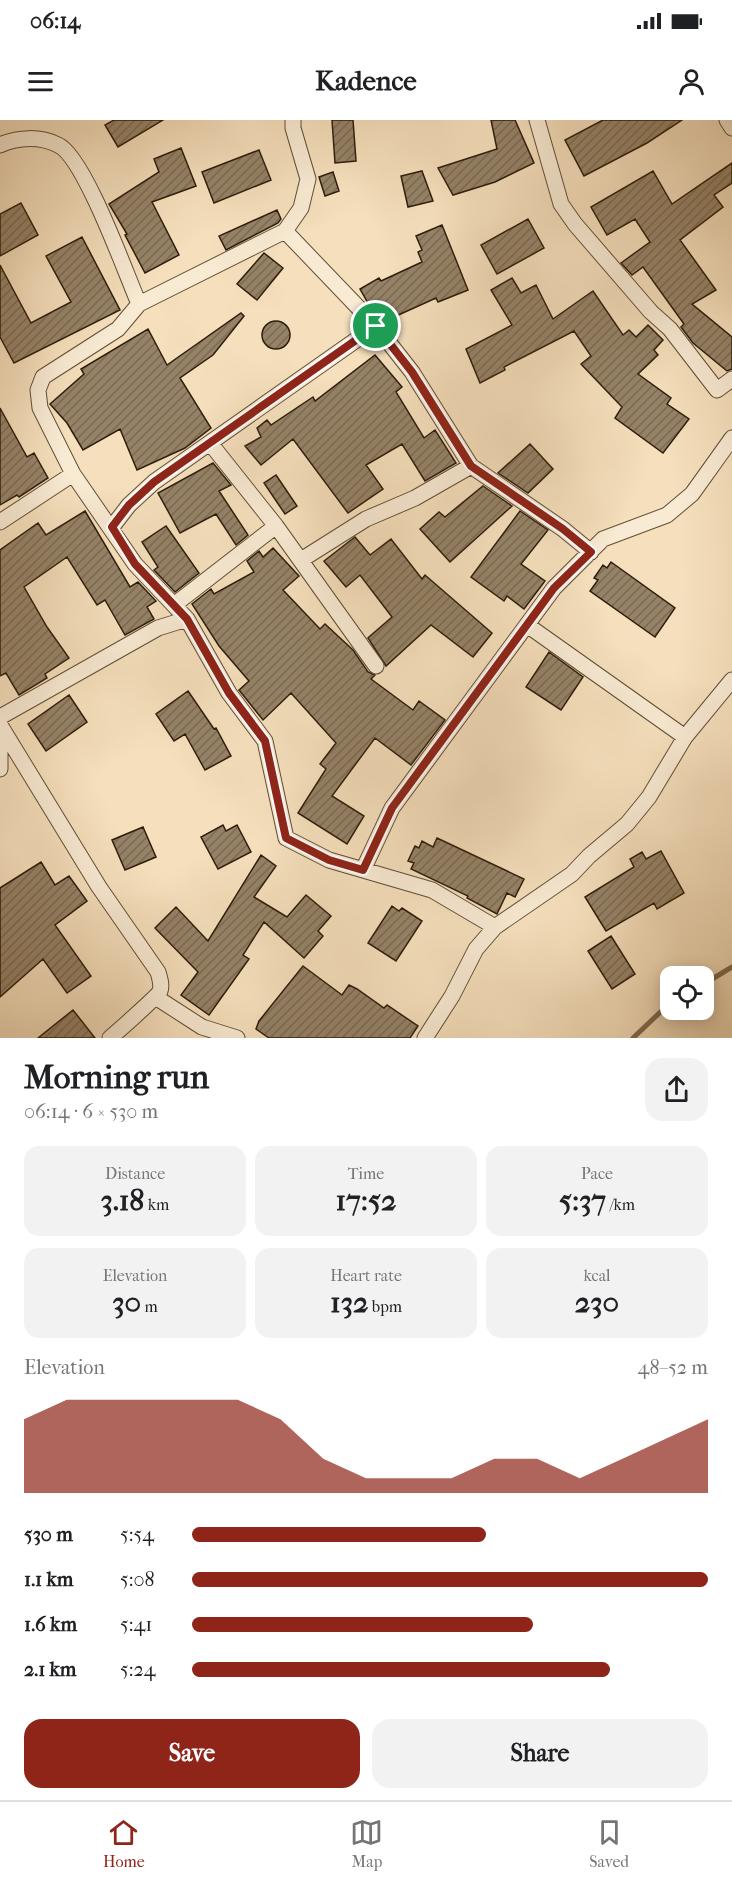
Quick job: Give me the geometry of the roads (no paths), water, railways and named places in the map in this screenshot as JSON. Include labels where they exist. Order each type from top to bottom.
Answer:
[{"type":"street","points":[[294,120],[293,128],[308,178],[301,208],[285,231],[139,304],[118,329],[43,377],[38,390],[40,408],[73,474],[112,527],[135,564],[187,619],[229,693],[265,741],[286,838],[329,860],[432,890],[495,927]]},
{"type":"street","points":[[537,120],[561,204],[575,224],[651,312],[670,329],[717,390],[732,379]]},
{"type":"street","points":[[727,120],[732,128]]},
{"type":"street","points":[[0,145],[10,141],[35,138],[60,145],[83,174],[139,304]]},
{"type":"street","points":[[285,231],[376,326],[412,372],[471,466],[563,529],[591,552]]},
{"type":"street","points":[[112,527],[129,505],[154,482],[376,326]]},
{"type":"street","points":[[363,870],[392,808],[554,588],[603,539],[667,515],[692,494],[732,438]]},
{"type":"street","points":[[210,443],[276,526],[376,666]]},
{"type":"street","points":[[301,560],[366,519],[416,498],[471,466]]},
{"type":"street","points":[[0,522],[73,474]]},
{"type":"street","points":[[174,604],[276,526]]},
{"type":"street","points":[[0,717],[158,627],[187,619]]},
{"type":"street","points":[[527,625],[686,737]]},
{"type":"street","points":[[425,1038],[452,996],[476,950],[495,927],[572,874],[589,856],[627,824],[649,796],[686,737],[732,680]]},
{"type":"street","points":[[0,725],[99,887],[158,972],[162,988],[157,998],[136,1012],[110,1038]]},
{"type":"street","points":[[0,739],[0,769]]},
{"type":"street","points":[[157,998],[202,1027],[237,1038]]},
{"type":"waterway","points":[[714,978],[732,967]]},
{"type":"waterway","points":[[633,1038],[660,1012]]}]
